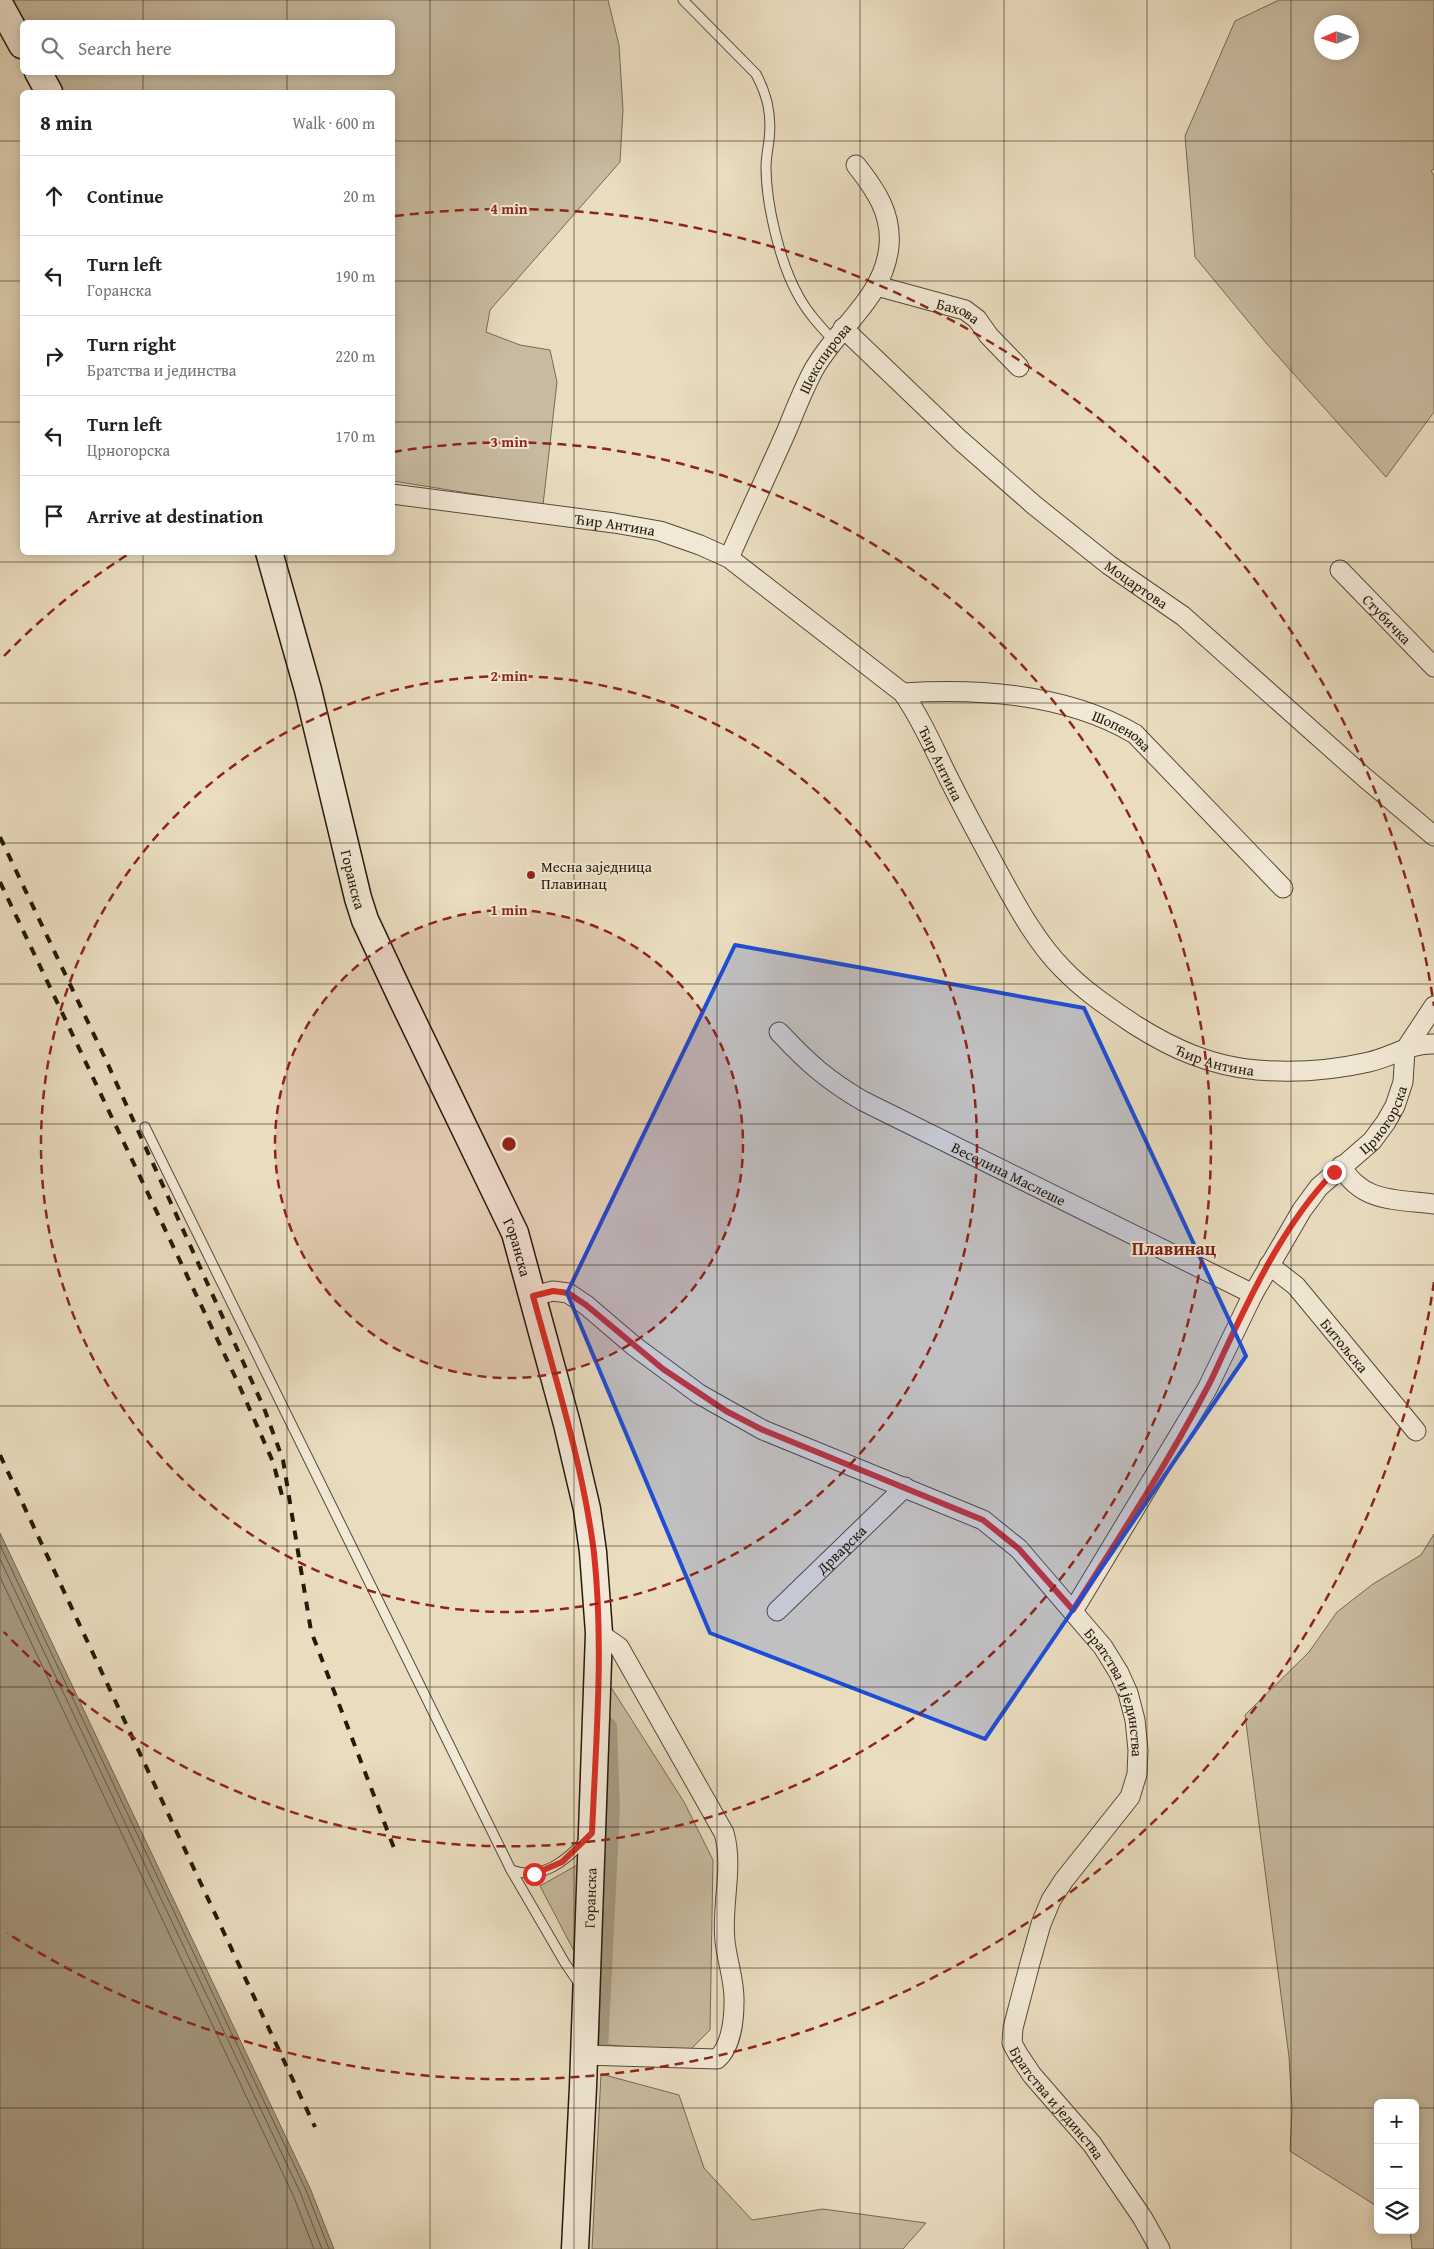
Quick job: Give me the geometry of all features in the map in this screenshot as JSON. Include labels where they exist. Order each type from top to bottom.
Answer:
[{"type":"main road","points":[[0,5],[20,41]]},
{"type":"main road","points":[[40,75],[48,90]]},
{"type":"main road","name":"Горанска","points":[[270,555],[308,690],[358,898],[365,920],[507,1214],[521,1252],[568,1424],[587,1510],[595,1571],[599,1633],[575,2249]]},
{"type":"street","name":"Шекспирова","points":[[729,558],[813,370],[838,334],[871,296],[877,286],[889,248],[886,211],[877,191],[856,165]]},
{"type":"street","name":"Бахова","points":[[877,286],[966,310],[977,319],[989,336],[1019,367]]},
{"type":"street","name":"Моцартова","points":[[838,334],[1034,505],[1109,565],[1183,616],[1364,777],[1434,836]]},
{"type":"street","name":"Ћир Антина","points":[[395,494],[660,531],[729,558],[903,693],[919,716],[980,840],[1033,932],[1062,969],[1117,1013],[1169,1046],[1193,1057],[1226,1066],[1257,1070],[1302,1070],[1368,1063],[1416,1045],[1434,1044]]},
{"type":"street","name":"Стубичка","points":[[1340,570],[1434,667]]},
{"type":"street","name":"Шопенова","points":[[903,693],[951,690],[1018,697],[1084,710],[1120,725],[1135,734],[1283,888]]},
{"type":"street","points":[[1405,1050],[1434,1006]]},
{"type":"street","name":"Веселина Маслеше","points":[[779,1032],[810,1065],[834,1084],[864,1102],[1253,1294]]},
{"type":"street","name":"Црногорска","points":[[1073,1610],[1207,1390],[1253,1294],[1302,1210],[1320,1187],[1372,1140],[1386,1122],[1395,1106],[1403,1082],[1405,1050]]},
{"type":"street","points":[[1341,1166],[1348,1178],[1365,1192],[1382,1197],[1434,1204]]},
{"type":"street","name":"Битољска","points":[[1269,1266],[1296,1286],[1416,1431]]},
{"type":"street","name":"Братства и јединства","points":[[533,1296],[553,1291],[568,1293],[586,1305],[663,1369],[726,1411],[784,1440],[983,1520],[1019,1549],[1103,1647],[1119,1673],[1128,1693],[1135,1720],[1138,1750],[1137,1774],[1130,1797],[1064,1880],[1051,1900],[1041,1924],[1030,1963],[1013,2028],[1012,2042],[1032,2075],[1092,2144],[1142,2217],[1160,2249]]},
{"type":"street","name":"Дрварска","points":[[777,1611],[904,1487]]},
{"type":"street","points":[[583,2055],[716,2059],[724,2053],[730,2032],[735,2000],[725,1941],[724,1912],[728,1855],[724,1833],[619,1647],[599,1633]]},
{"type":"lane","points":[[683,0],[756,74],[764,89],[770,116],[766,165],[767,190],[781,253],[798,295],[815,321],[838,334]]},
{"type":"lane","points":[[145,1127],[512,1870],[565,1963],[586,1993]]},
{"type":"lane","points":[[512,1870],[523,1874],[548,1870],[568,1857],[592,1833]]},
{"type":"highlighted area","points":[[735,945],[1084,1008],[1246,1356],[985,1739],[710,1633],[567,1293]]},
{"type":"shaded area","points":[[13,0],[608,0],[619,45],[623,110],[620,162],[490,310],[486,332],[520,345],[550,350],[557,382],[543,505],[395,481],[395,90],[62,90],[53,75],[395,75],[395,20],[24,20]]},
{"type":"shaded area","points":[[1279,0],[1434,0],[1434,169],[1431,171],[1434,176],[1434,412],[1386,477],[1267,344],[1195,257],[1185,136],[1235,21]]},
{"type":"shaded area","points":[[1434,1534],[1434,2249],[1412,2249],[1410,2234],[1419,2234],[1419,2099],[1374,2099],[1374,2204],[1290,2151],[1292,2109],[1289,2057],[1245,1715],[1309,1652],[1337,1612],[1373,1584],[1421,1555]]},
{"type":"shaded area","points":[[607,1681],[684,1802],[713,1860],[710,2030],[688,2052],[598,2044],[601,1951],[610,1808]]},
{"type":"shaded area","points":[[579,1864],[574,1951],[540,1886]]},
{"type":"shaded area","points":[[601,2074],[679,2095],[704,2168],[752,2220],[823,2209],[926,2223],[903,2249],[592,2249]]},
{"type":"water","points":[[0,1533],[310,2188],[334,2249],[0,2249]]},
{"type":"waterway","points":[[598,2050],[610,1808],[607,1727]]},
{"type":"railway","points":[[0,837],[105,1058],[264,1408],[283,1460],[311,1631],[394,1848]]},
{"type":"railway","points":[[0,882],[239,1385],[273,1462],[283,1499]]},
{"type":"railway","points":[[0,1455],[315,2127]]},
{"type":"place","name":"Месна заједница Плавинац","points":[[531,875]]},
{"type":"district","name":"Плавинац","points":[[1174,1248]]},
{"type":"route","points":[[534,1874],[548,1870],[562,1862],[576,1851],[592,1833],[599,1633],[593,1552],[587,1510],[568,1424],[533,1296],[553,1291],[568,1293],[586,1305],[663,1369],[726,1411],[784,1440],[983,1520],[1019,1549],[1073,1610],[1207,1390],[1253,1294],[1287,1234],[1302,1210],[1334,1172]]}]
